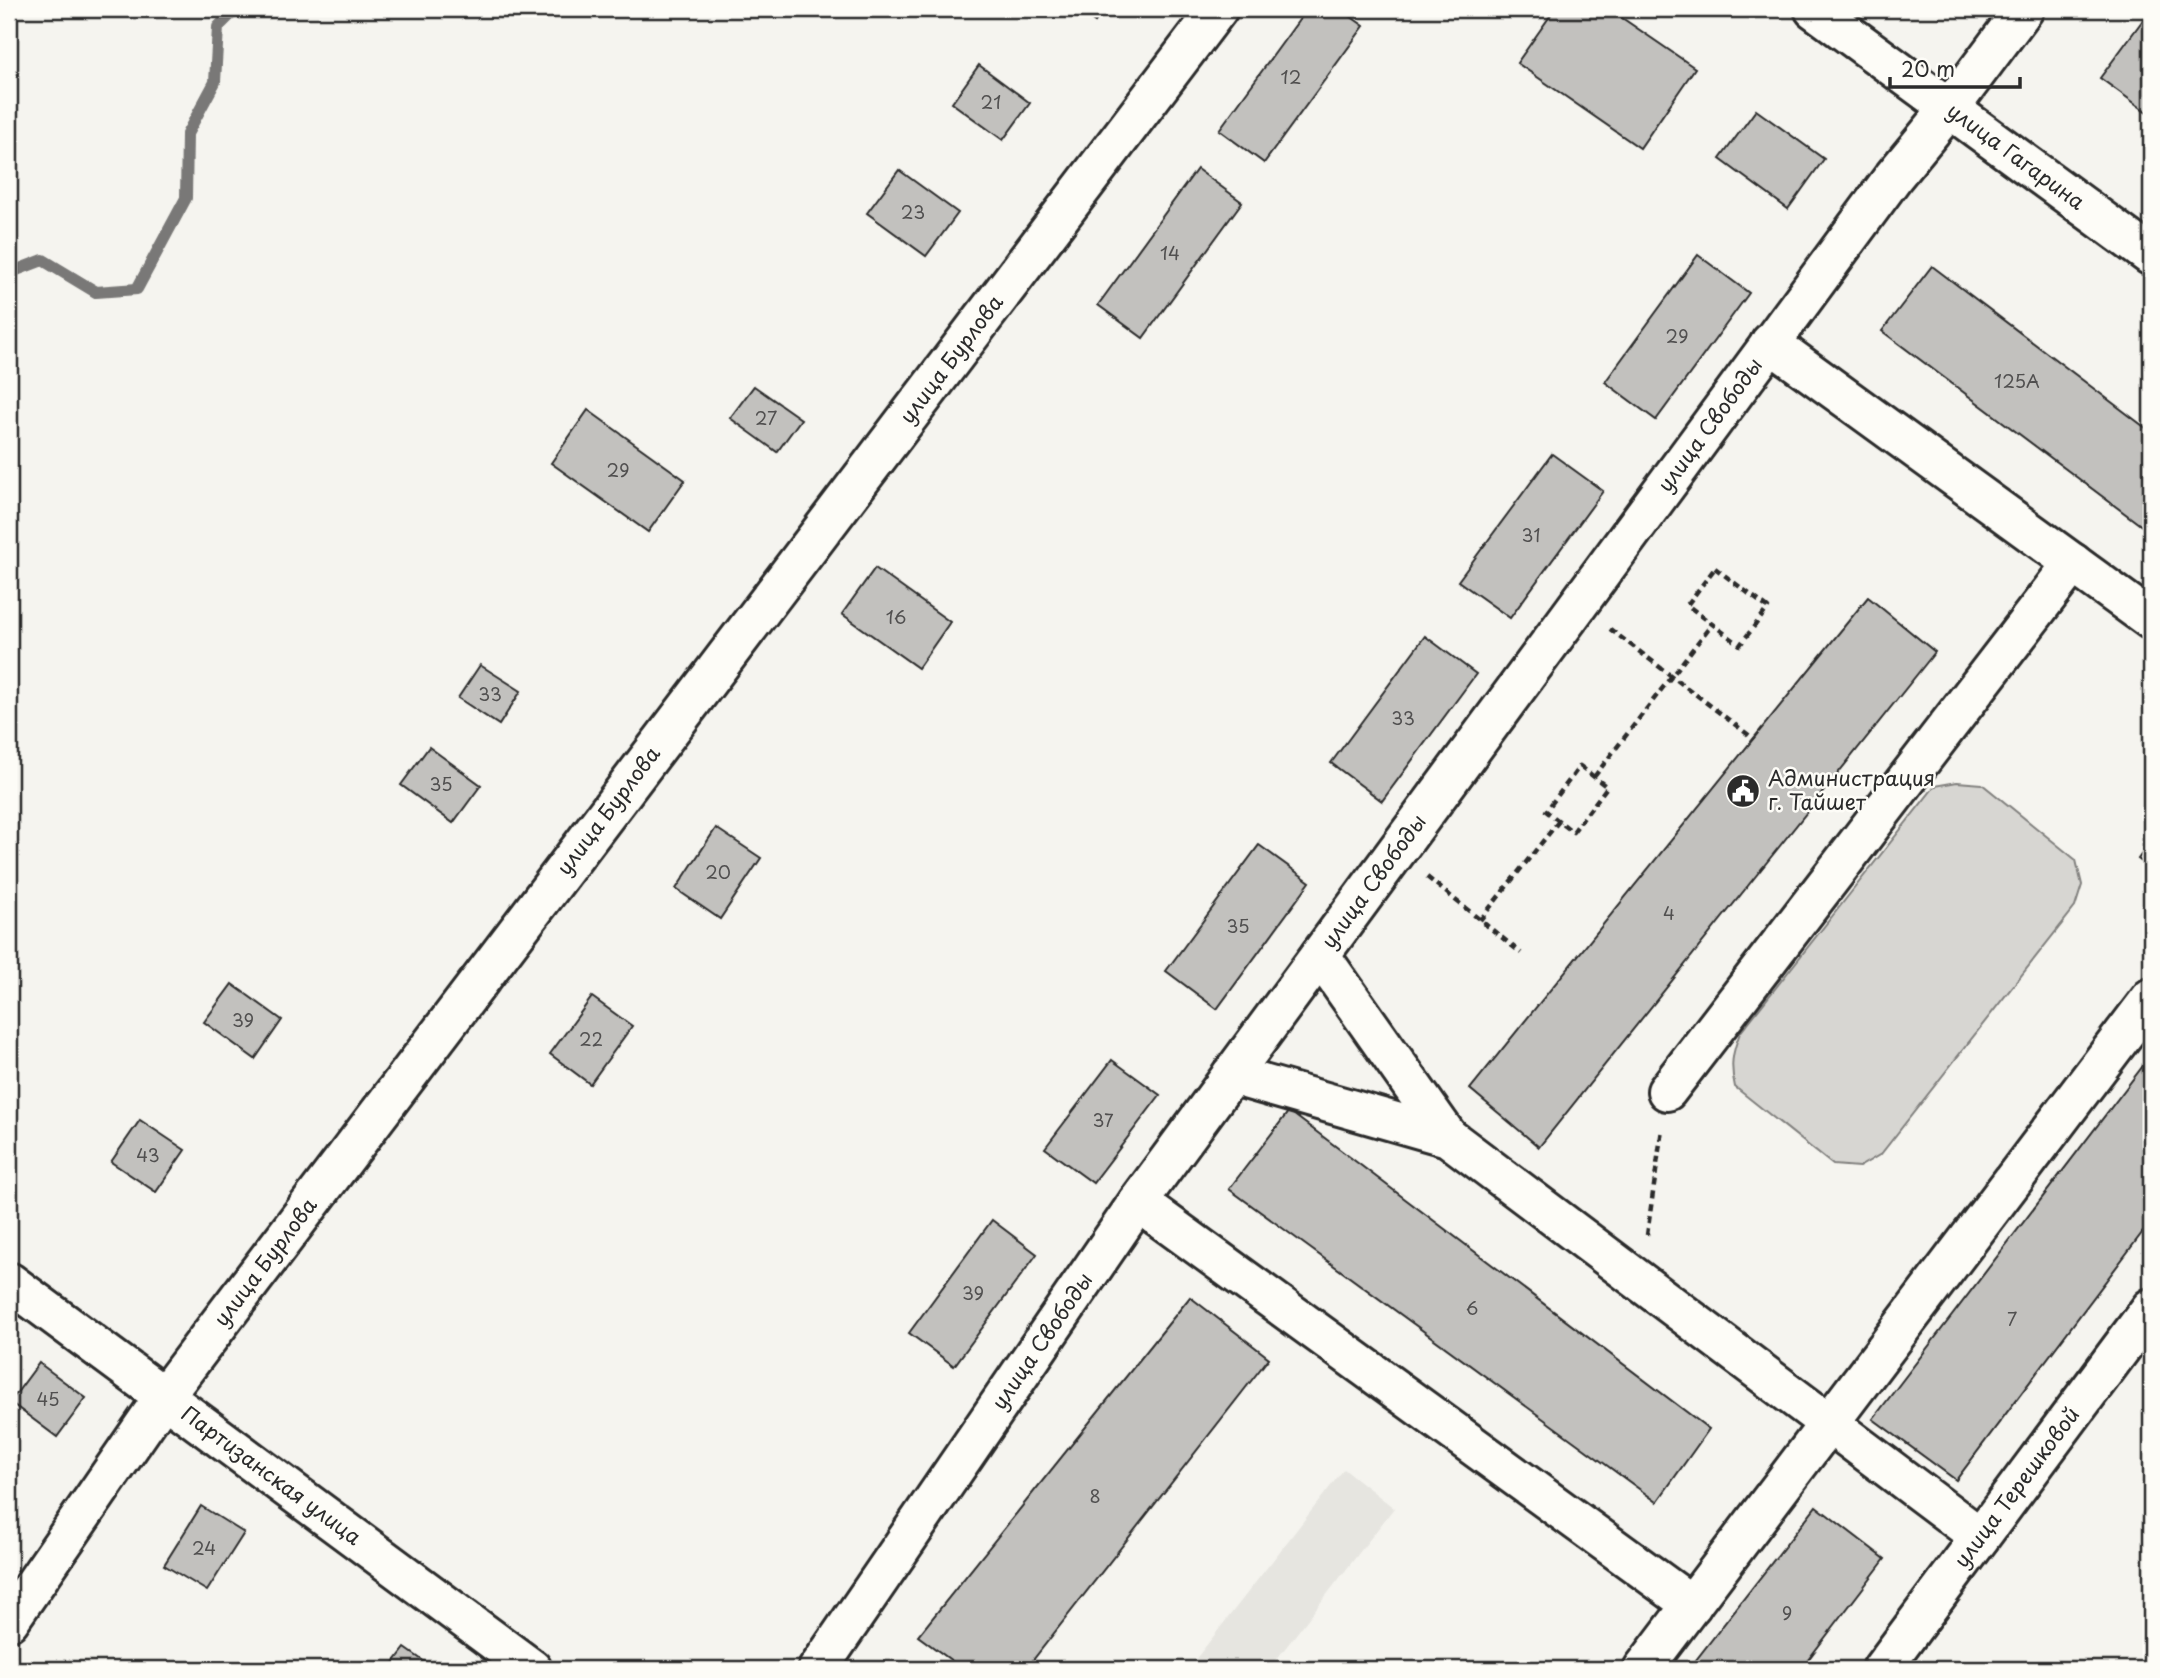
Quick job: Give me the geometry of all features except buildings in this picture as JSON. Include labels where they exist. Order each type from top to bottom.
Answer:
[{"type":"street","name":"улица Бурлова","points":[[9,1621],[165,1395],[1218,9]]},
{"type":"street","name":"улица Гагарина","points":[[1814,9],[2151,256]]},
{"type":"street","name":"улица Свободы","points":[[818,1669],[1138,1202],[1770,343],[1894,176],[1950,108],[2012,13]]},
{"type":"street","points":[[1770,343],[2151,620]]},
{"type":"street","points":[[1667,1091],[2073,563]]},
{"type":"street","points":[[1320,955],[1447,1137],[1980,1537]]},
{"type":"street","points":[[1643,1669],[2151,998]]},
{"type":"street","points":[[1231,1075],[1447,1137]]},
{"type":"street","points":[[1138,1202],[1692,1605]]},
{"type":"street","name":"Партизанская улица","points":[[9,1282],[532,1669]]},
{"type":"street","name":"улица Терешковой","points":[[1882,1669],[2151,1308]]},
{"type":"path","points":[[1716,568],[1768,608],[1740,645],[1712,624],[1687,605],[1716,568]]},
{"type":"path","points":[[1578,604],[1754,738]]},
{"type":"path","points":[[1594,777],[1712,624]]},
{"type":"path","points":[[1580,766],[1607,787],[1573,832],[1559,821],[1546,811],[1580,766]]},
{"type":"path","points":[[1480,920],[1559,821]]},
{"type":"path","points":[[1395,852],[1521,953]]},
{"type":"path","points":[[1640,1281],[1667,1091]]},
{"type":"shaded area","points":[[1957,782],[1982,784],[2076,860],[2082,885],[2075,907],[1881,1154],[1859,1167],[1833,1165],[1735,1087],[1732,1066],[1737,1040],[1935,786]]},
{"type":"shaded area","points":[[1344,1469],[1394,1508],[1269,1669],[1188,1669]]},
{"type":"waterway","points":[[9,273],[43,260],[96,292],[137,289],[186,198],[187,134],[215,82],[218,27],[236,9]]},
{"type":"place","name":"Администрация г. Тайшет","points":[[1743,791]]}]
